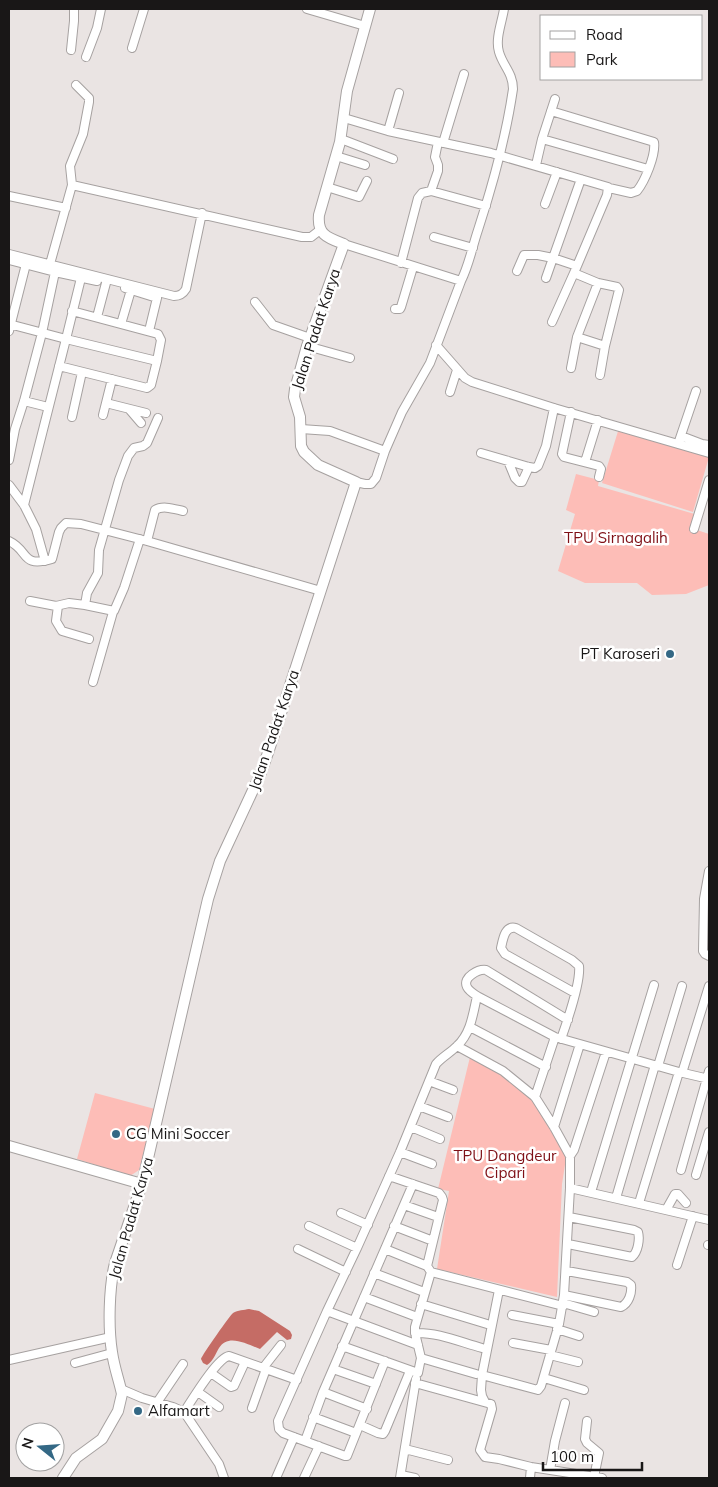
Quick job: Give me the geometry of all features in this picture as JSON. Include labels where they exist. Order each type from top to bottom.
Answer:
[{"type":"street","points":[[71,50],[74,9]]},
{"type":"street","points":[[86,57],[101,9]]},
{"type":"street","points":[[308,9],[365,26]]},
{"type":"street","points":[[370,9],[347,90],[341,139],[319,215],[320,230],[329,238],[344,244],[461,281]]},
{"type":"street","points":[[356,482],[365,484],[373,482],[376,478],[402,412],[426,371],[467,269],[499,156],[513,89],[513,81],[498,50],[498,38],[504,9]]},
{"type":"street","points":[[132,48],[141,10]]},
{"type":"street","points":[[431,192],[438,171],[435,157],[464,74]]},
{"type":"street","points":[[50,264],[72,185],[70,166],[83,134],[89,102],[88,98],[76,85]]},
{"type":"street","points":[[388,131],[399,93]]},
{"type":"street","points":[[536,165],[555,98]]},
{"type":"street","points":[[344,118],[388,131],[536,165],[609,188],[634,192],[640,187],[648,169],[655,146],[654,142],[551,111]]},
{"type":"street","points":[[341,139],[393,159]]},
{"type":"street","points":[[542,139],[648,169]]},
{"type":"street","points":[[336,156],[365,165]]},
{"type":"street","points":[[544,204],[557,172]]},
{"type":"street","points":[[546,278],[582,179]]},
{"type":"street","points":[[328,187],[360,198],[366,181]]},
{"type":"street","points":[[72,185],[302,237],[311,237],[320,230]]},
{"type":"street","points":[[552,322],[609,188]]},
{"type":"street","points":[[401,263],[418,196],[422,193],[431,192],[486,206]]},
{"type":"street","points":[[9,196],[66,208]]},
{"type":"street","points":[[9,254],[180,296],[186,289],[202,213]]},
{"type":"street","points":[[434,237],[473,248]]},
{"type":"street","name":"Jalan Padat Karya","points":[[63,1478],[76,1458],[102,1439],[122,1400],[110,1336],[112,1275],[115,1263],[142,1184],[214,878],[260,775],[269,750],[356,482],[318,464],[304,452],[301,446],[300,417],[294,397],[309,342],[344,244]]},
{"type":"street","points":[[517,271],[524,255],[538,254],[553,258],[598,283],[617,287],[620,290],[605,346],[600,375]]},
{"type":"street","points":[[9,260],[106,283],[158,298],[149,331]]},
{"type":"street","points":[[26,264],[9,327],[66,338],[157,361]]},
{"type":"street","points":[[395,310],[401,307],[413,267]]},
{"type":"street","points":[[9,460],[12,428],[24,401],[42,333],[55,272]]},
{"type":"street","points":[[24,505],[72,311],[82,278]]},
{"type":"street","points":[[96,317],[106,283]]},
{"type":"street","points":[[571,368],[577,336],[598,283]]},
{"type":"street","points":[[121,324],[132,290]]},
{"type":"street","points":[[255,302],[273,325],[350,358]]},
{"type":"street","points":[[59,366],[148,388],[151,385],[157,361],[161,340],[158,334],[72,311]]},
{"type":"street","points":[[577,336],[605,346]]},
{"type":"street","points":[[436,345],[457,370],[472,382],[709,453]]},
{"type":"street","points":[[450,392],[457,370]]},
{"type":"street","points":[[72,417],[82,372]]},
{"type":"street","points":[[103,415],[112,379]]},
{"type":"street","points":[[678,444],[696,391]]},
{"type":"street","points":[[24,401],[48,407]]},
{"type":"street","points":[[106,404],[146,412]]},
{"type":"street","points":[[481,453],[535,468],[541,461],[554,408]]},
{"type":"street","points":[[129,409],[141,423]]},
{"type":"street","points":[[571,412],[562,454],[564,457],[600,466],[599,477]]},
{"type":"street","points":[[85,605],[88,593],[98,573],[99,550],[119,480],[128,456],[134,448],[147,443],[158,418]]},
{"type":"street","points":[[585,462],[598,420]]},
{"type":"street","points":[[301,429],[330,431],[386,451]]},
{"type":"street","points":[[681,436],[709,445]]},
{"type":"street","points":[[508,461],[515,478],[519,482],[522,482],[529,467]]},
{"type":"street","points":[[9,485],[24,505],[36,529],[45,561]]},
{"type":"street","points":[[694,530],[709,485]]},
{"type":"street","points":[[93,682],[113,612],[155,510],[162,507],[183,512]]},
{"type":"street","points":[[700,512],[709,515]]},
{"type":"street","points":[[9,542],[16,545],[25,557],[38,562],[45,561],[52,559],[61,528],[66,523],[81,524],[321,591]]},
{"type":"street","points":[[30,600],[58,606],[64,603],[85,605],[113,612]]},
{"type":"street","points":[[58,606],[56,621],[62,631],[89,639]]},
{"type":"street","points":[[709,871],[704,899],[704,950],[705,954],[709,956]]},
{"type":"street","points":[[535,1096],[558,1038],[568,1020],[575,993],[580,969],[576,963],[516,928],[511,926],[508,928],[501,948],[505,954],[575,993]]},
{"type":"street","points":[[568,1020],[484,969],[476,972],[467,981],[466,985],[477,996],[558,1038],[681,1072],[709,1076],[681,1170]]},
{"type":"street","points":[[591,1192],[654,985]]},
{"type":"street","points":[[616,1198],[682,986]]},
{"type":"street","points":[[640,1203],[709,986]]},
{"type":"street","points":[[386,1361],[347,1456],[283,1433],[279,1429],[278,1421],[368,1225],[436,1064],[457,1046],[470,1027],[477,996]]},
{"type":"street","points":[[470,1027],[546,1067]]},
{"type":"street","points":[[554,1127],[580,1044]]},
{"type":"street","points":[[421,1358],[538,1390],[542,1386],[558,1327],[567,1271],[570,1156],[535,1096],[503,1071],[457,1046]]},
{"type":"street","points":[[570,1156],[574,1150],[606,1052]]},
{"type":"street","points":[[429,1081],[453,1090]]},
{"type":"street","points":[[419,1106],[448,1116]]},
{"type":"street","points":[[411,1127],[440,1139]]},
{"type":"street","points":[[696,1175],[709,1132]]},
{"type":"street","points":[[9,1146],[142,1184]]},
{"type":"street","points":[[400,1152],[432,1164]]},
{"type":"street","points":[[360,1425],[383,1434],[421,1358],[415,1333],[417,1317],[443,1200],[439,1193],[389,1176]]},
{"type":"street","points":[[305,1441],[342,1346],[413,1184]]},
{"type":"street","points":[[570,1188],[709,1220]]},
{"type":"street","points":[[666,1210],[675,1194],[678,1194],[686,1203]]},
{"type":"street","points":[[404,1205],[438,1217]]},
{"type":"street","points":[[341,1213],[368,1225]]},
{"type":"street","points":[[677,1265],[693,1216]]},
{"type":"street","points":[[568,1244],[632,1257],[635,1254],[639,1238],[638,1232],[634,1230],[569,1217]]},
{"type":"street","points":[[309,1226],[357,1248]]},
{"type":"street","points":[[394,1226],[434,1241]]},
{"type":"street","points":[[298,1249],[346,1272]]},
{"type":"street","points":[[385,1249],[429,1269],[499,1290],[563,1301],[621,1308],[626,1305],[631,1290],[631,1285],[627,1282],[567,1271]]},
{"type":"street","points":[[374,1272],[424,1292]]},
{"type":"street","points":[[485,1402],[482,1396],[479,1374],[499,1290]]},
{"type":"street","points":[[364,1297],[417,1317]]},
{"type":"street","points":[[563,1301],[594,1312]]},
{"type":"street","points":[[421,1304],[487,1324]]},
{"type":"street","points":[[327,1311],[418,1345]]},
{"type":"street","points":[[512,1315],[558,1327],[580,1336]]},
{"type":"street","points":[[415,1333],[426,1332],[482,1348]]},
{"type":"street","points":[[9,1360],[110,1336]]},
{"type":"street","points":[[513,1343],[551,1352],[578,1362]]},
{"type":"street","points":[[252,1408],[265,1369],[281,1345]]},
{"type":"street","points":[[342,1346],[414,1372]]},
{"type":"street","points":[[75,1364],[112,1353]]},
{"type":"street","points":[[184,1412],[211,1373],[225,1357],[229,1356],[297,1380]]},
{"type":"street","points":[[211,1373],[231,1387],[234,1386],[245,1362]]},
{"type":"street","points":[[158,1401],[183,1364]]},
{"type":"street","points":[[333,1369],[376,1384]]},
{"type":"street","points":[[414,1372],[415,1383],[400,1476],[415,1478]]},
{"type":"street","points":[[544,1378],[584,1390]]},
{"type":"street","points":[[415,1383],[491,1404],[492,1409],[480,1450],[483,1455],[531,1467],[598,1478],[599,1452],[586,1443],[587,1421]]},
{"type":"street","points":[[121,1389],[184,1412],[219,1464],[224,1478]]},
{"type":"street","points":[[198,1392],[219,1407]]},
{"type":"street","points":[[323,1392],[367,1409]]},
{"type":"street","points":[[550,1470],[556,1433],[565,1403]]},
{"type":"street","points":[[313,1417],[356,1433]]},
{"type":"street","points":[[276,1478],[294,1437]]},
{"type":"street","points":[[304,1478],[319,1446]]},
{"type":"street","points":[[405,1449],[448,1460]]},
{"type":"street","points":[[530,1478],[531,1467]]},
{"type":"green space","points":[[619,428],[709,457],[693,512],[602,483]]},
{"type":"green space","name":"TPU Sirnagalih","points":[[576,474],[599,480],[598,486],[698,515],[694,529],[709,534],[709,585],[686,594],[652,595],[637,583],[585,583],[558,571],[575,514],[566,510]]},
{"type":"green space","name":"TPU Dangdeur Cipari","points":[[470,1057],[513,1079],[552,1123],[567,1152],[562,1184],[557,1297],[437,1269],[449,1191],[438,1189]]},
{"type":"green space","name":"CG Mini Soccer","points":[[95,1093],[155,1109],[139,1170],[130,1176],[77,1159]]},
{"type":"shaded area","points":[[249,1309],[259,1311],[290,1331],[291,1339],[287,1340],[277,1332],[260,1349],[238,1341],[227,1341],[219,1348],[214,1358],[207,1365],[203,1363],[201,1359],[231,1315],[237,1311]]},
{"type":"place","name":"PT Karoseri","points":[[670,654]]},
{"type":"place","name":"CG Mini Soccer","points":[[116,1134]]},
{"type":"place","name":"Alfamart","points":[[138,1411]]}]
